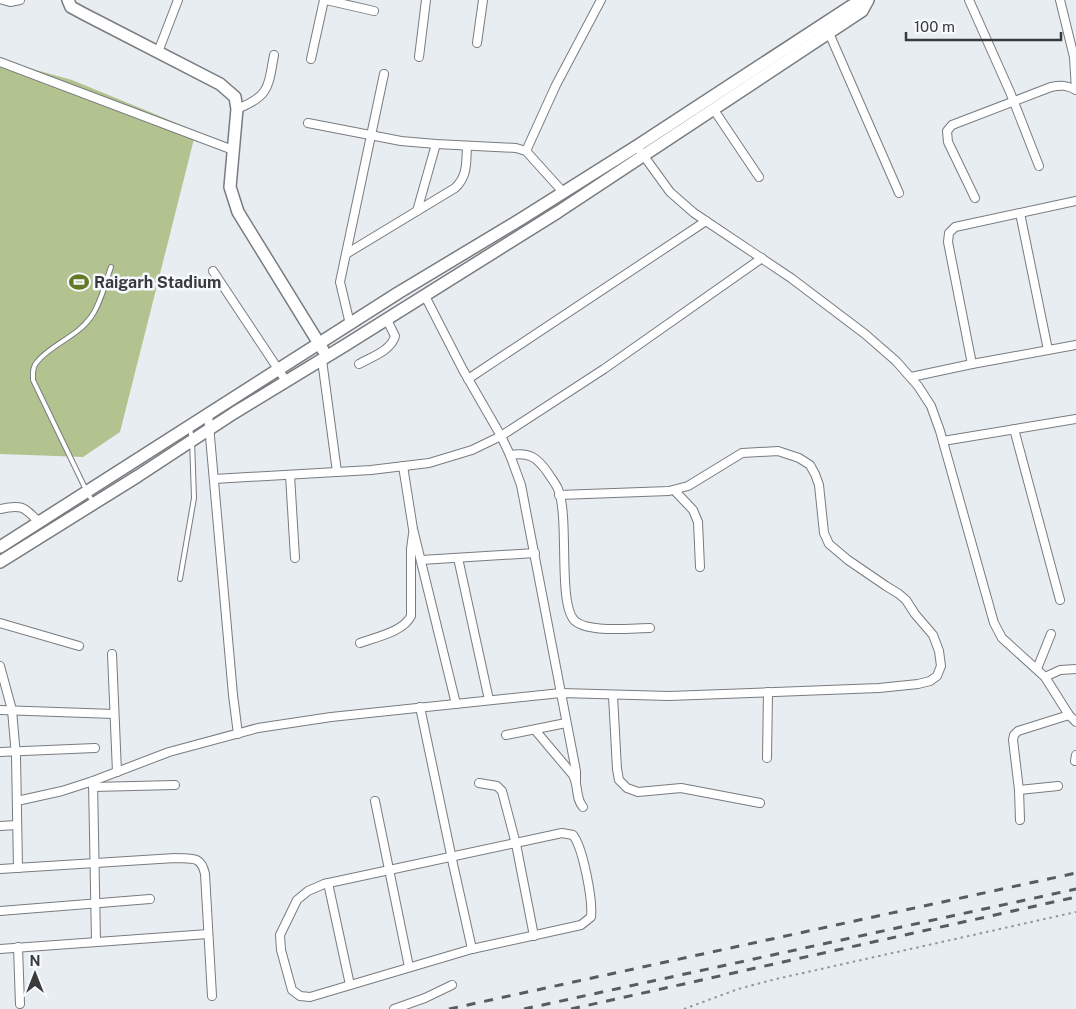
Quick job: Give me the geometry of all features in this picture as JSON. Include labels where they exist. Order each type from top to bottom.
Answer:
[{"type":"street","points":[[3,0],[10,2],[20,0]]},
{"type":"street","points":[[68,0],[71,7],[220,84],[235,97],[237,108],[230,187],[238,212],[319,343],[324,358],[337,472]]},
{"type":"street","points":[[158,52],[178,0]]},
{"type":"street","points":[[310,59],[325,0],[374,10]]},
{"type":"street","points":[[419,57],[426,0]]},
{"type":"street","points":[[477,43],[483,0]]},
{"type":"street","points":[[526,151],[556,85],[601,0]]},
{"type":"street","points":[[0,562],[558,212],[714,110],[742,84],[851,6],[864,0]]},
{"type":"street","points":[[0,547],[319,343],[636,146],[829,33],[862,11],[868,0]]},
{"type":"street","points":[[969,0],[1014,101],[1039,166]]},
{"type":"street","points":[[1060,0],[1074,57],[1076,90]]},
{"type":"street","points":[[829,33],[899,193]]},
{"type":"street","points":[[237,108],[253,102],[262,96],[268,88],[274,54]]},
{"type":"street","points":[[0,62],[233,150]]},
{"type":"street","points":[[350,324],[340,282],[384,74]]},
{"type":"street","points":[[975,198],[948,142],[947,131],[952,125],[1051,87],[1069,86],[1076,90]]},
{"type":"street","points":[[714,110],[760,177]]},
{"type":"street","points":[[308,124],[372,136],[436,144],[509,147],[526,151],[563,192]]},
{"type":"street","points":[[418,211],[436,144]]},
{"type":"street","points":[[346,254],[455,188],[462,181],[466,172],[467,146]]},
{"type":"street","points":[[636,146],[670,192],[706,221],[791,278],[865,334],[896,361],[918,386],[931,406],[943,441],[994,622],[1002,638],[1045,677],[1068,715],[1076,722]]},
{"type":"street","points":[[972,364],[948,242],[949,233],[955,227],[1076,201]]},
{"type":"street","points":[[1020,213],[1048,350]]},
{"type":"street","points":[[468,379],[706,221]]},
{"type":"street","points":[[214,479],[403,466],[428,463],[472,450],[501,436],[604,369],[762,258]]},
{"type":"street","points":[[213,271],[286,382]]},
{"type":"street","points":[[424,296],[501,436],[510,455],[525,500],[576,771],[578,796],[583,807]]},
{"type":"street","points":[[359,364],[388,348],[394,342],[395,336],[387,320]]},
{"type":"street","points":[[911,377],[1076,345]]},
{"type":"street","points":[[208,414],[238,734]]},
{"type":"street","points":[[943,441],[1076,419]]},
{"type":"street","points":[[1014,429],[1060,600]]},
{"type":"street","points":[[93,784],[117,772],[169,752],[258,728],[301,721],[561,693],[613,696],[669,696],[879,688],[918,684],[930,681],[937,676],[941,666],[939,651],[933,635],[906,600],[848,560],[829,544],[824,533],[816,474],[810,465],[799,458],[778,451],[742,453],[688,486],[674,490],[560,495]]},
{"type":"street","points":[[510,455],[522,453],[535,458],[548,472],[558,489],[564,523],[566,599],[570,615],[576,622],[597,628],[650,628]]},
{"type":"street","points":[[403,466],[413,529],[456,704]]},
{"type":"street","points":[[290,475],[295,558]]},
{"type":"street","points":[[674,490],[693,510],[698,522],[700,567]]},
{"type":"street","points":[[0,509],[13,506],[22,507],[39,522]]},
{"type":"street","points":[[360,643],[401,627],[408,622],[411,616],[411,549],[413,529]]},
{"type":"street","points":[[422,560],[535,553]]},
{"type":"street","points":[[458,558],[489,700]]},
{"type":"street","points":[[0,623],[80,646]]},
{"type":"street","points":[[1037,669],[1051,634]]},
{"type":"street","points":[[112,654],[117,772]]},
{"type":"street","points":[[0,666],[12,710],[17,800],[18,868]]},
{"type":"street","points":[[1045,677],[1060,670],[1076,669]]},
{"type":"street","points":[[767,758],[768,692]]},
{"type":"street","points":[[613,696],[617,769],[619,780],[627,788],[638,792],[681,788],[760,803]]},
{"type":"street","points":[[420,707],[472,950]]},
{"type":"street","points":[[0,710],[114,714]]},
{"type":"street","points":[[1020,820],[1014,735],[1018,731],[1068,715]]},
{"type":"street","points":[[506,735],[566,723]]},
{"type":"street","points":[[535,730],[576,780]]},
{"type":"street","points":[[0,752],[95,748]]},
{"type":"street","points":[[479,783],[497,786],[502,791],[516,844],[534,936]]},
{"type":"street","points":[[17,800],[93,784],[175,785]]},
{"type":"street","points":[[93,784],[96,862],[96,942]]},
{"type":"street","points":[[1019,790],[1058,786]]},
{"type":"street","points":[[375,801],[409,967]]},
{"type":"street","points":[[0,826],[17,825]]},
{"type":"street","points":[[569,833],[573,835],[580,848],[592,907],[591,917],[581,925],[472,950],[310,997],[300,996],[292,990],[281,950],[280,935],[297,900],[308,891],[328,883],[516,844],[556,834],[569,833]]},
{"type":"street","points":[[0,869],[175,858],[199,861],[203,866],[205,874],[212,996]]},
{"type":"street","points":[[328,883],[350,985]]},
{"type":"street","points":[[0,910],[150,899]]},
{"type":"street","points":[[0,949],[208,934]]},
{"type":"street","points":[[18,947],[20,1004]]},
{"type":"street","points":[[394,1009],[426,998],[452,985]]},
{"type":"lane","points":[[94,504],[86,492],[33,380],[33,370],[37,362],[81,329],[90,319],[97,308],[111,267]]},
{"type":"lane","points":[[180,579],[194,498],[190,426]]},
{"type":"path","points":[[684,1009],[738,989],[776,979],[1076,912]]},
{"type":"green space","name":"Raigarh Stadium","points":[[0,60],[72,80],[196,131],[120,432],[83,457],[0,454]]},
{"type":"railway","points":[[449,1009],[1076,873]]},
{"type":"railway","points":[[524,1009],[1076,889]]},
{"type":"railway","points":[[571,1009],[1076,897]]},
{"type":"place","name":"Raigarh Stadium","points":[[79,282]]}]
